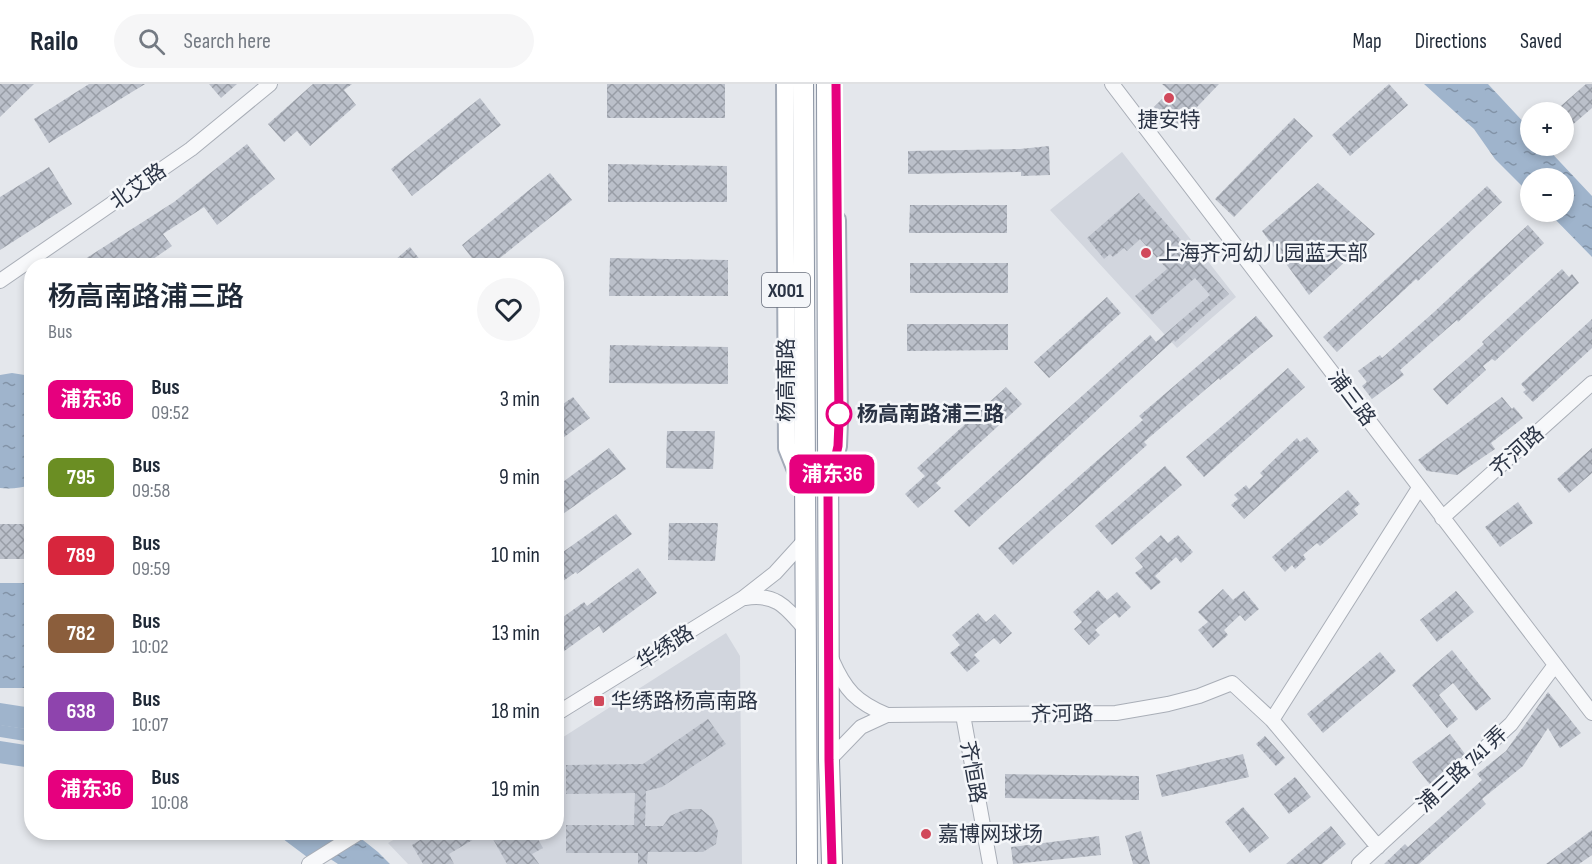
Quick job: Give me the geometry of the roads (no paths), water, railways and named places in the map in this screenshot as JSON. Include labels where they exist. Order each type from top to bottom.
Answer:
[{"type":"highway","name":"杨高南路","points":[[803,84],[807,864]]},
{"type":"highway","name":"杨高南路","points":[[827,84],[828,652],[832,864]]},
{"type":"main road","name":"杨高南路","points":[[784,84],[787,448],[805,493]]},
{"type":"main road","name":"杨高南路","points":[[828,491],[838,446],[839,422],[836,84]]},
{"type":"street","name":"北艾路","points":[[33,258],[191,149],[270,84]]},
{"type":"street","name":"浦三路","points":[[1112,84],[1592,713]]},
{"type":"street","name":"北艾路","points":[[0,281],[24,264]]},
{"type":"street","name":"齐河路","points":[[1442,518],[1592,383]]},
{"type":"street","points":[[1378,847],[1272,720],[1419,488]]},
{"type":"street","name":"华绣路","points":[[564,709],[743,598],[775,573],[805,540]]},
{"type":"street","points":[[743,598],[759,596],[771,598],[784,605],[805,628]]},
{"type":"street","name":"齐河路","points":[[828,652],[841,681],[850,693],[873,709],[887,715],[1116,713],[1199,696],[1232,683],[1272,720]]},
{"type":"street","name":"浦三路 741 弄","points":[[1359,864],[1511,724],[1555,664]]},
{"type":"street","name":"齐河路","points":[[829,760],[861,727],[887,715]]},
{"type":"street","name":"齐恒路","points":[[963,715],[990,864]]},
{"type":"street","points":[[314,861],[347,840]]},
{"type":"water","points":[[1424,84],[1488,84],[1520,118],[1520,156],[1554,156],[1566,168],[1520,168],[1520,184],[1495,159],[1474,129]]},
{"type":"water","points":[[1574,177],[1592,196],[1592,257],[1558,222],[1574,222]]},
{"type":"water","points":[[12,373],[24,375],[24,486],[16,488],[0,488],[0,375]]},
{"type":"water","points":[[0,583],[24,583],[24,688],[0,688]]},
{"type":"water","points":[[324,840],[363,840],[390,864],[338,864],[312,847]]},
{"type":"waterway","points":[[0,714],[24,718]]},
{"type":"waterway","points":[[0,731],[24,735]]},
{"type":"waterway","points":[[0,752],[24,756]]},
{"type":"waterway","points":[[303,840],[312,847],[323,840]]},
{"type":"waterway","points":[[338,840],[358,855],[365,864]]},
{"type":"place","name":"捷安特","points":[[1169,98]]},
{"type":"place","name":"上海齐河幼儿园蓝天部","points":[[1146,253]]},
{"type":"place","name":"杨高南路浦三路","points":[[839,414]]},
{"type":"place","name":"华绣路杨高南路","points":[[599,701]]},
{"type":"place","name":"嘉博网球场","points":[[926,834]]}]
